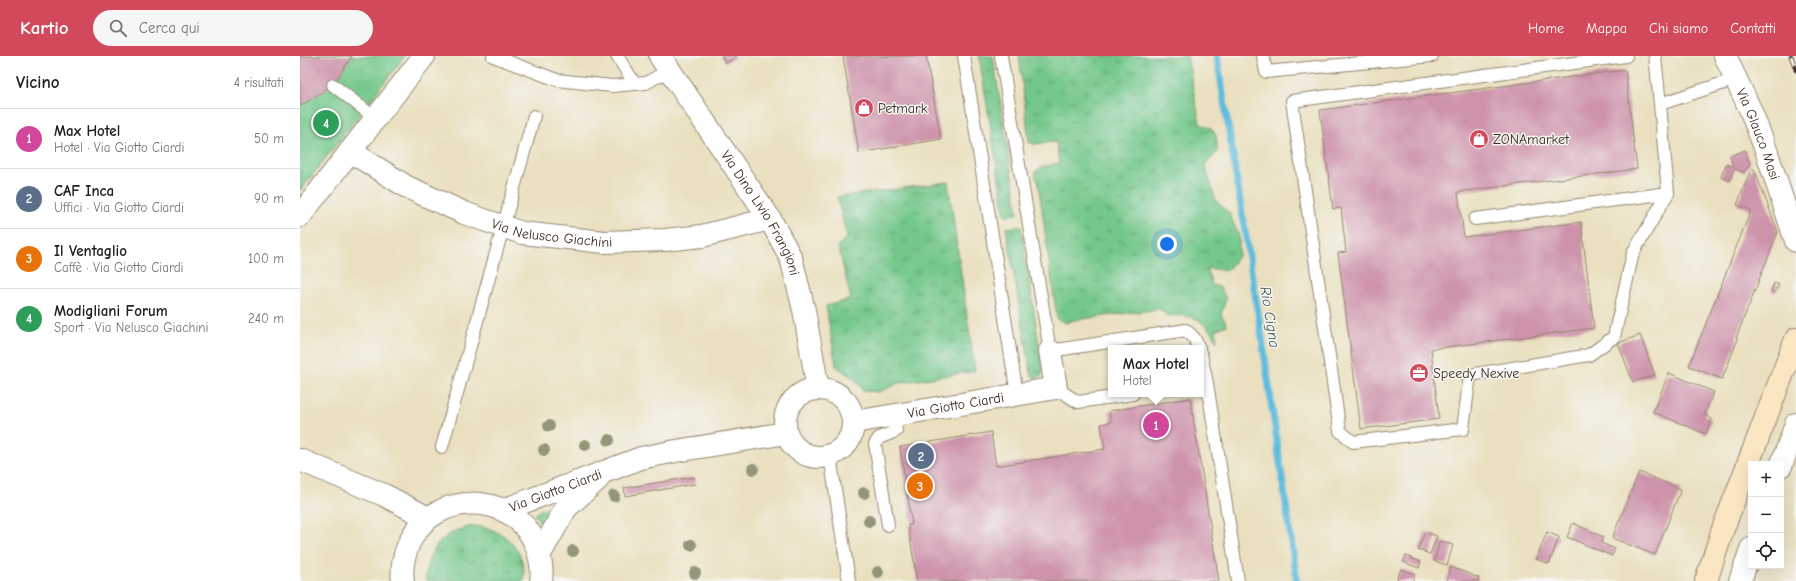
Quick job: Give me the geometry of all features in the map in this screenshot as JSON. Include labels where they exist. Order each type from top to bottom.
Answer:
[{"type":"main road","points":[[1706,581],[1723,530],[1796,339]]},
{"type":"street","points":[[300,216],[424,56]]},
{"type":"street","name":"Via Glauco Masi","points":[[1725,56],[1766,150],[1795,239]]},
{"type":"street","name":"Via Dino Livio Frangioni","points":[[665,63],[770,219],[791,258],[803,304],[818,389]]},
{"type":"street","name":"Via Nelusco Giachini","points":[[350,151],[407,187],[464,213],[522,233],[604,242],[665,240],[702,236],[770,219]]},
{"type":"street","points":[[1050,351],[1056,388]]},
{"type":"street","name":"Via Giotto Ciardi","points":[[854,422],[1056,388]]},
{"type":"street","points":[[818,389],[829,390],[838,394],[852,411],[854,422],[853,431],[845,447],[830,456],[811,457],[803,454],[792,445],[786,433],[784,423],[786,412],[791,403],[798,396],[807,391],[818,389]]},
{"type":"street","points":[[1783,461],[1796,424]]},
{"type":"street","name":"Via Giotto Ciardi","points":[[503,510],[641,458],[676,450],[786,433]]},
{"type":"street","points":[[300,460],[384,495],[428,518]]},
{"type":"street","name":"Via Giotto Ciardi","points":[[540,554],[566,508],[608,470]]},
{"type":"street","points":[[403,581],[402,574],[404,553],[413,533],[428,518],[445,508],[464,503],[484,503],[503,510],[519,521],[532,536],[540,554],[542,574],[541,581]]},
{"type":"street","points":[[1740,581],[1748,558]]},
{"type":"lane","points":[[493,56],[557,80],[612,86],[646,83],[665,63]]},
{"type":"lane","points":[[617,56],[635,84]]},
{"type":"lane","points":[[964,56],[1018,395]]},
{"type":"lane","points":[[1000,56],[1050,351],[1186,330],[1194,338],[1197,345]]},
{"type":"lane","points":[[1263,56],[1266,72],[1432,56]]},
{"type":"lane","points":[[1626,56],[1292,101],[1340,431],[1353,442],[1463,429],[1470,375],[1589,355],[1614,337],[1633,254],[1668,193],[1656,56]]},
{"type":"lane","points":[[1660,104],[1736,79]]},
{"type":"lane","points":[[333,85],[375,118]]},
{"type":"lane","points":[[442,447],[534,116]]},
{"type":"lane","points":[[1475,219],[1668,193]]},
{"type":"lane","points":[[1204,384],[1238,581]]},
{"type":"lane","points":[[1056,388],[1078,402],[1112,397]]},
{"type":"lane","points":[[888,526],[875,444],[879,438],[896,431],[894,415]]},
{"type":"lane","points":[[830,456],[849,581]]},
{"type":"green space","points":[[300,56],[405,56],[300,191]]},
{"type":"green space","points":[[979,56],[993,56],[1018,214],[1005,216]]},
{"type":"green space","points":[[1019,56],[1187,56],[1200,124],[1213,131],[1217,142],[1217,153],[1205,165],[1216,201],[1229,213],[1239,236],[1239,255],[1227,271],[1207,268],[1212,285],[1220,287],[1226,299],[1221,314],[1227,325],[1216,330],[1217,342],[1207,327],[1197,319],[1184,316],[1167,316],[1160,309],[1074,320],[1066,323],[1057,319],[1038,181],[1035,177],[1036,171],[1042,167],[1059,163],[1056,142],[1034,144],[1029,142]]},
{"type":"green space","points":[[948,182],[975,371],[899,383],[879,392],[864,391],[855,380],[836,366],[826,306],[851,299],[838,246],[847,237],[837,197]]},
{"type":"green space","points":[[1021,226],[1043,371],[1041,376],[1034,378],[1031,374],[1006,228]]},
{"type":"green space","points":[[561,499],[545,529],[534,514]]},
{"type":"green space","points":[[475,526],[495,531],[512,543],[522,560],[524,581],[426,581],[426,570],[429,560],[439,543],[455,532],[464,528]]},
{"type":"building","points":[[300,56],[352,56],[333,85],[300,106]]},
{"type":"building","points":[[721,56],[737,56],[726,63]]},
{"type":"building","points":[[843,56],[926,56],[941,139],[859,153]]},
{"type":"building","points":[[1625,70],[1637,169],[1458,192],[1464,237],[1581,222],[1594,328],[1431,349],[1439,419],[1361,429],[1338,253],[1346,252],[1341,208],[1333,209],[1320,110]]},
{"type":"building","points":[[1745,150],[1750,164],[1744,172],[1734,169],[1730,181],[1721,177],[1726,164],[1733,167],[1730,156]]},
{"type":"building","points":[[1751,169],[1754,169],[1778,232],[1736,338],[1738,339],[1722,379],[1689,366],[1751,210],[1737,205]]},
{"type":"building","points":[[1774,283],[1779,285],[1775,293],[1771,291]]},
{"type":"building","points":[[1640,335],[1655,375],[1633,382],[1618,343]]},
{"type":"building","points":[[1669,373],[1714,392],[1704,415],[1712,419],[1706,434],[1653,412]]},
{"type":"building","points":[[1190,398],[1219,581],[917,581],[908,525],[912,525],[900,447],[991,432],[996,466],[1105,449],[1101,424],[1111,422],[1109,411]]},
{"type":"building","points":[[1639,472],[1681,489],[1655,555],[1612,538]]},
{"type":"building","points":[[694,477],[695,484],[625,496],[624,488]]},
{"type":"building","points":[[1573,523],[1603,537],[1601,543],[1615,549],[1612,556],[1567,537]]},
{"type":"building","points":[[1425,532],[1437,536],[1430,554],[1418,550]]},
{"type":"building","points":[[1547,532],[1559,537],[1549,564],[1536,559]]},
{"type":"building","points":[[1440,541],[1453,545],[1447,565],[1434,561]]},
{"type":"building","points":[[1406,556],[1421,562],[1419,568],[1403,562]]},
{"type":"building","points":[[1451,567],[1479,578],[1478,581],[1446,581]]},
{"type":"building","points":[[1401,569],[1415,574],[1413,581],[1396,581]]},
{"type":"waterway","name":"Rio Cigna","points":[[1217,56],[1262,338],[1297,581]]},
{"type":"railway","points":[[1791,56],[1796,70]]},
{"type":"place","name":"Petmark","points":[[864,108]]},
{"type":"place","name":"Modigliani Forum","points":[[326,123]]},
{"type":"place","name":"ZONAmarket","points":[[1479,139]]},
{"type":"place","name":"Speedy Nexive","points":[[1419,373]]},
{"type":"place","name":"Max Hotel","points":[[1156,425]]},
{"type":"place","name":"CAF Inca","points":[[921,456]]},
{"type":"place","name":"Il Ventaglio","points":[[920,486]]}]
